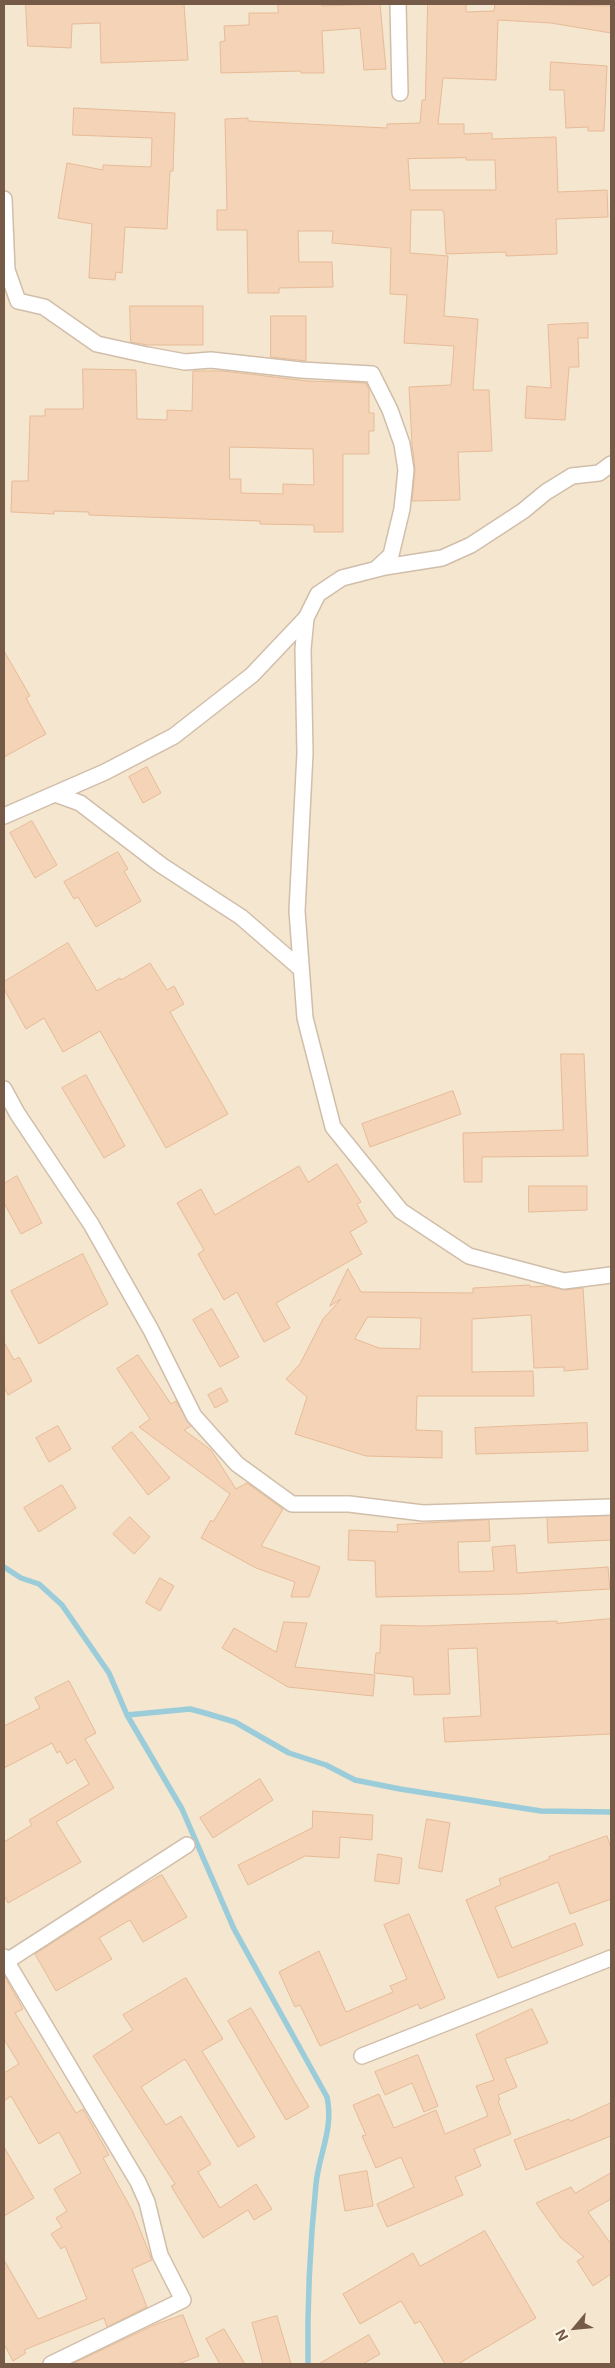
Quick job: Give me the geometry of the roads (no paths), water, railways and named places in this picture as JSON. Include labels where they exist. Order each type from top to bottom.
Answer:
[{"type":"street","points":[[398,4],[400,93]]},
{"type":"street","points":[[4,199],[7,270],[18,301],[44,307],[97,344],[184,362],[211,360],[302,370],[372,374],[390,410],[402,444],[406,470],[402,509],[391,555],[375,570]]},
{"type":"street","points":[[4,816],[105,772],[174,736],[252,675],[306,618],[318,594],[342,578],[442,558],[471,544],[523,511],[546,492],[572,476],[599,473],[611,464]]},
{"type":"street","points":[[306,618],[303,650],[305,752],[296,911],[305,1018],[333,1127],[401,1211],[469,1256],[564,1281],[611,1276]]},
{"type":"street","points":[[55,794],[80,804],[161,866],[240,917],[301,969]]},
{"type":"street","points":[[4,1089],[17,1114],[91,1224],[151,1330],[194,1416],[237,1464],[292,1504],[349,1504],[423,1513],[611,1507]]},
{"type":"street","points":[[51,2364],[183,2300],[160,2255],[147,2202],[138,2182],[5,1961],[187,1845]]},
{"type":"street","points":[[362,2056],[611,1958]]},
{"type":"waterway","points":[[4,1567],[21,1578],[39,1584],[62,1605],[109,1673],[127,1715],[190,1709],[205,1713],[235,1722],[289,1753],[326,1765],[355,1780],[541,1811],[611,1812]]},
{"type":"waterway","points":[[127,1715],[182,1809],[234,1929],[327,2097],[329,2119],[316,2184],[312,2229],[308,2364]]}]
